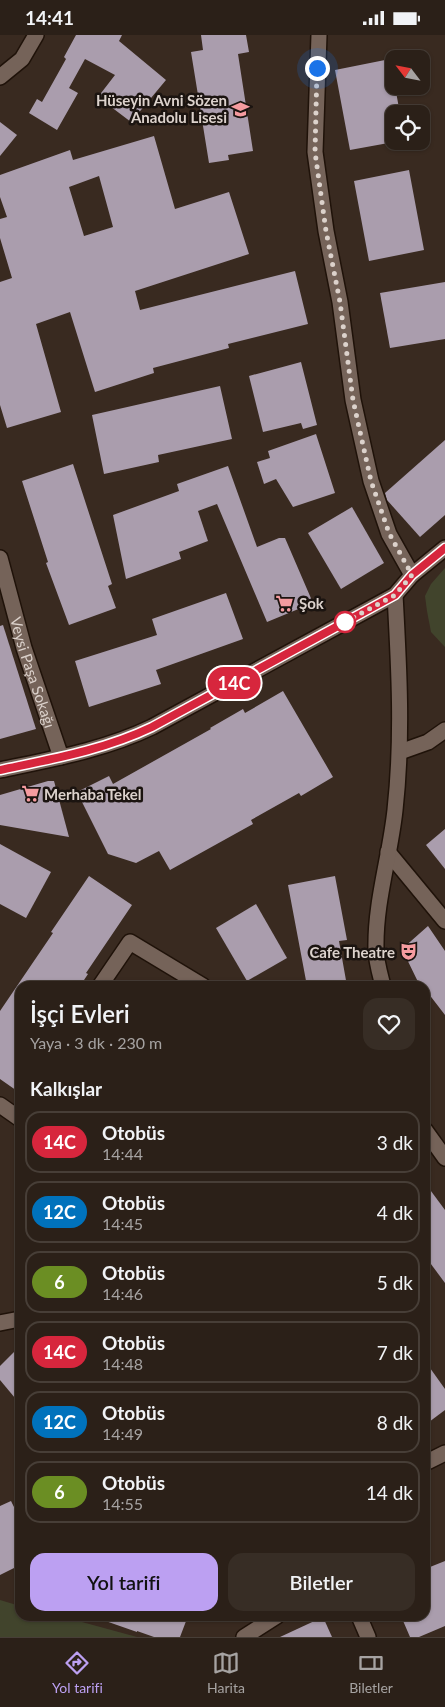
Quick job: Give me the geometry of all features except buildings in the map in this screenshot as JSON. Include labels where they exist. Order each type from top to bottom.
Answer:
[{"type":"street","points":[[0,77],[22,59],[36,35]]},
{"type":"street","points":[[319,35],[315,152],[326,231],[340,302],[353,400],[371,481],[389,533],[412,575]]},
{"type":"street","points":[[0,770],[109,745],[152,727],[395,595],[412,575],[445,548]]},
{"type":"street","name":"Veysi Paşa Sokağı","points":[[0,558],[24,648],[61,757]]},
{"type":"street","points":[[382,981],[376,951],[378,899],[395,811],[400,752],[399,660],[395,595]]},
{"type":"street","points":[[400,752],[428,742],[445,730]]},
{"type":"street","points":[[388,852],[445,921]]},
{"type":"street","points":[[103,981],[130,942],[194,981]]},
{"type":"street","points":[[0,1105],[15,1116]]},
{"type":"street","points":[[430,1138],[445,1158]]},
{"type":"street","points":[[0,1323],[15,1320]]},
{"type":"street","points":[[430,1460],[445,1453]]},
{"type":"street","points":[[244,1637],[269,1621]]},
{"type":"street","points":[[361,1621],[368,1637]]},
{"type":"green space","points":[[445,568],[445,647],[431,632],[425,596],[431,584]]},
{"type":"green space","points":[[0,1600],[15,1604],[15,1621],[78,1621],[137,1637],[0,1637]]},
{"type":"bus line","name":"14C","points":[[0,770],[109,745],[152,727],[395,595],[412,575],[445,548]]},
{"type":"place","name":"Hüseyin Avni Sözen Anadolu Lisesi","points":[[241,109]]},
{"type":"place","name":"Şok","points":[[285,603]]},
{"type":"place","name":"Merhaba Tekel","points":[[30,794]]},
{"type":"place","name":"Cafe Theatre","points":[[409,952]]},
{"type":"route","points":[[317,68],[315,152],[326,231],[340,302],[353,400],[371,481],[389,533],[412,575],[395,595],[345,622]]}]
